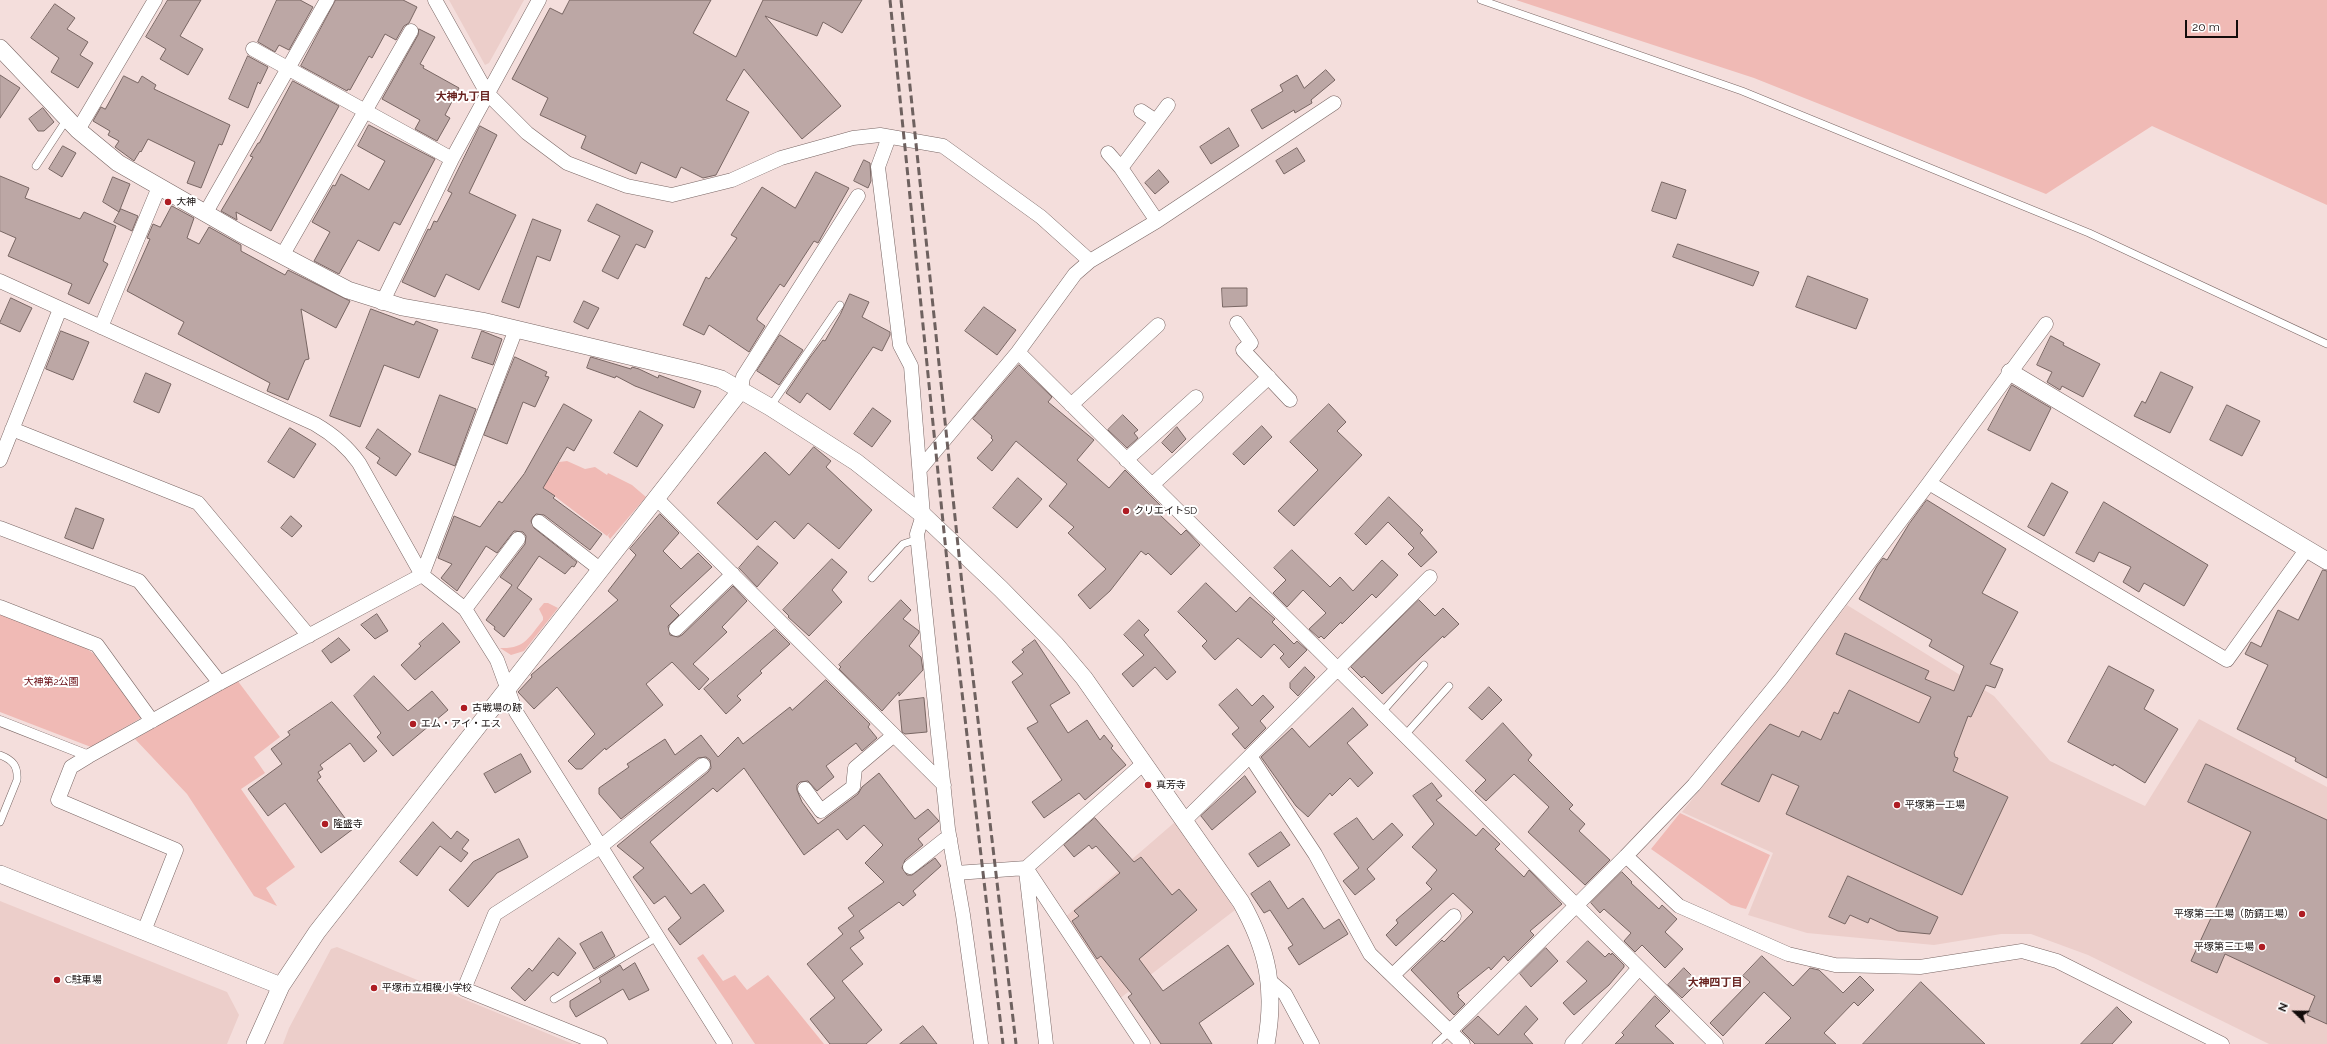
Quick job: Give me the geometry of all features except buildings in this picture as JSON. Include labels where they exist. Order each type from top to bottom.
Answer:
[{"type":"street","points":[[73,124],[155,0]]},
{"type":"street","points":[[435,0],[487,93],[527,133],[567,163],[627,186],[672,195],[732,180],[781,158],[853,138],[880,135],[943,146],[1041,217],[1090,261]]},
{"type":"street","points":[[382,303],[452,159],[539,0]]},
{"type":"street","points":[[205,214],[288,69],[320,2]]},
{"type":"street","points":[[282,256],[411,30]]},
{"type":"street","points":[[0,48],[73,124],[118,163],[205,214],[348,290],[382,303],[516,329],[721,379],[770,407],[856,462],[923,515],[967,555],[1056,645],[1084,678],[1241,902],[1256,929],[1271,982],[1272,1003],[1266,1044]]},
{"type":"street","points":[[253,49],[452,159]]},
{"type":"street","points":[[920,469],[1018,352],[1075,274],[1090,261],[1157,221],[1334,103]]},
{"type":"street","points":[[1121,168],[1168,105]]},
{"type":"street","points":[[1141,111],[1156,121]]},
{"type":"street","points":[[889,136],[878,167],[900,345],[911,366],[923,515],[918,539],[950,839],[981,1044]]},
{"type":"street","points":[[1108,153],[1121,168],[1157,221]]},
{"type":"street","points":[[101,327],[159,187]]},
{"type":"street","points":[[255,1044],[281,986],[316,932],[741,390],[743,377],[785,297],[858,196]]},
{"type":"street","points":[[0,281],[316,424],[340,440],[360,463],[422,575],[465,608],[497,660],[506,689],[516,712],[725,1044]]},
{"type":"street","points":[[0,460],[60,309]]},
{"type":"street","points":[[1237,323],[1252,343],[1243,350],[1290,400]]},
{"type":"street","points":[[1450,1031],[1626,856],[1694,785],[1781,679],[1929,483],[2046,324]]},
{"type":"street","points":[[1072,405],[1139,334],[1158,325]]},
{"type":"street","points":[[144,931],[176,850],[58,800],[71,767],[220,682],[310,636],[422,575],[516,329]]},
{"type":"street","points":[[1018,352],[1338,668],[1575,906],[1716,1044]]},
{"type":"street","points":[[2010,372],[2306,550],[2327,561]]},
{"type":"street","points":[[1152,485],[1269,377]]},
{"type":"street","points":[[1126,460],[1196,397]]},
{"type":"street","points":[[12,429],[198,503],[310,636]]},
{"type":"street","points":[[1929,483],[2227,660],[2306,550]]},
{"type":"street","points":[[657,499],[944,786]]},
{"type":"street","points":[[539,522],[601,570]]},
{"type":"street","points":[[0,528],[139,581],[220,682]]},
{"type":"street","points":[[465,608],[518,539]]},
{"type":"street","points":[[676,629],[733,574]]},
{"type":"street","points":[[1184,821],[1430,577]]},
{"type":"street","points":[[0,607],[96,645],[152,721]]},
{"type":"street","points":[[0,721],[89,756]]},
{"type":"street","points":[[805,789],[820,811],[852,787],[855,768],[894,736]]},
{"type":"street","points":[[1250,756],[1315,854],[1370,954],[1463,1044]]},
{"type":"street","points":[[956,873],[1026,868],[1144,764]]},
{"type":"street","points":[[600,1044],[464,990],[495,914],[600,847],[703,765]]},
{"type":"street","points":[[910,867],[944,840],[950,839]]},
{"type":"street","points":[[1626,856],[1679,906],[1788,954],[1835,965],[1920,967],[2022,951],[2057,961],[2220,1044]]},
{"type":"street","points":[[1026,868],[1046,1044]]},
{"type":"street","points":[[1026,868],[1143,1044]]},
{"type":"street","points":[[0,874],[281,986]]},
{"type":"street","points":[[1392,975],[1444,935],[1454,916]]},
{"type":"street","points":[[1572,1044],[1639,968]]},
{"type":"street","points":[[1271,982],[1285,994],[1312,1044]]},
{"type":"lane","points":[[1481,0],[1742,91],[2089,233],[2327,344]]},
{"type":"lane","points":[[36,166],[73,124]]},
{"type":"lane","points":[[770,407],[840,305]]},
{"type":"lane","points":[[872,578],[904,544],[918,539]]},
{"type":"lane","points":[[1382,712],[1424,665]]},
{"type":"lane","points":[[1405,735],[1449,686]]},
{"type":"lane","points":[[0,755],[10,760],[18,773],[17,780],[0,822]]},
{"type":"lane","points":[[554,999],[657,937]]},
{"type":"lane","points":[[1436,1044],[1450,1031]]},
{"type":"shaded area","points":[[449,0],[524,0],[489,63],[485,65]]},
{"type":"shaded area","points":[[1847,605],[1994,696],[2050,761],[2145,806],[2199,719],[2327,787],[2327,1044],[2269,1044],[2088,955],[2031,934],[2001,934],[1934,945],[1807,933],[1748,915],[1773,853],[1682,812]]},
{"type":"shaded area","points":[[1175,822],[1235,910],[1119,999],[1063,919]]},
{"type":"shaded area","name":"C駐車場","points":[[0,901],[227,992],[239,1015],[227,1044],[0,1044]]},
{"type":"shaded area","name":"平塚市立相模小学校","points":[[337,947],[573,1044],[283,1044],[289,1028],[331,949]]},
{"type":"green space","points":[[1516,0],[2327,0],[2327,205],[2152,126],[2046,194],[1754,78]]},
{"type":"green space","points":[[567,461],[585,469],[595,467],[607,475],[608,473],[632,485],[646,497],[610,539],[608,536],[611,532],[607,536],[540,485],[548,473],[552,474],[559,462]]},
{"type":"green space","points":[[544,603],[548,603],[558,608],[524,651],[511,655],[500,648],[515,647],[529,637],[543,620],[539,609]]},
{"type":"green space","name":"大神第2公園","points":[[0,613],[83,646],[94,654],[141,718],[91,747],[0,712]]},
{"type":"green space","points":[[237,680],[280,737],[254,757],[265,773],[241,789],[295,867],[266,888],[277,906],[254,896],[187,794],[135,739]]},
{"type":"green space","points":[[1680,813],[1770,855],[1746,909],[1731,905],[1651,849]]},
{"type":"green space","points":[[703,954],[723,981],[735,975],[747,990],[768,975],[824,1044],[755,1044],[697,958]]},
{"type":"railway","points":[[890,0],[949,581],[1003,1044]]},
{"type":"railway","points":[[901,0],[962,584],[1016,1044]]},
{"type":"place","name":"大神","points":[[168,202]]},
{"type":"place","name":"クリエイトSD","points":[[1126,511]]},
{"type":"place","name":"古戦場の跡","points":[[464,708]]},
{"type":"place","name":"エム・アイ・エス","points":[[413,724]]},
{"type":"place","name":"真芳寺","points":[[1148,785]]},
{"type":"place","name":"平塚第一工場","points":[[1897,805]]},
{"type":"place","name":"隆盛寺","points":[[325,824]]},
{"type":"place","name":"平塚第二工場（防錆工場）","points":[[2302,914]]},
{"type":"place","name":"平塚第三工場","points":[[2262,947]]},
{"type":"place","name":"C駐車場","points":[[57,980]]},
{"type":"place","name":"平塚市立相模小学校","points":[[374,988]]},
{"type":"district","name":"大神九丁目","points":[[463,97]]},
{"type":"district","name":"大神四丁目","points":[[1715,983]]}]
